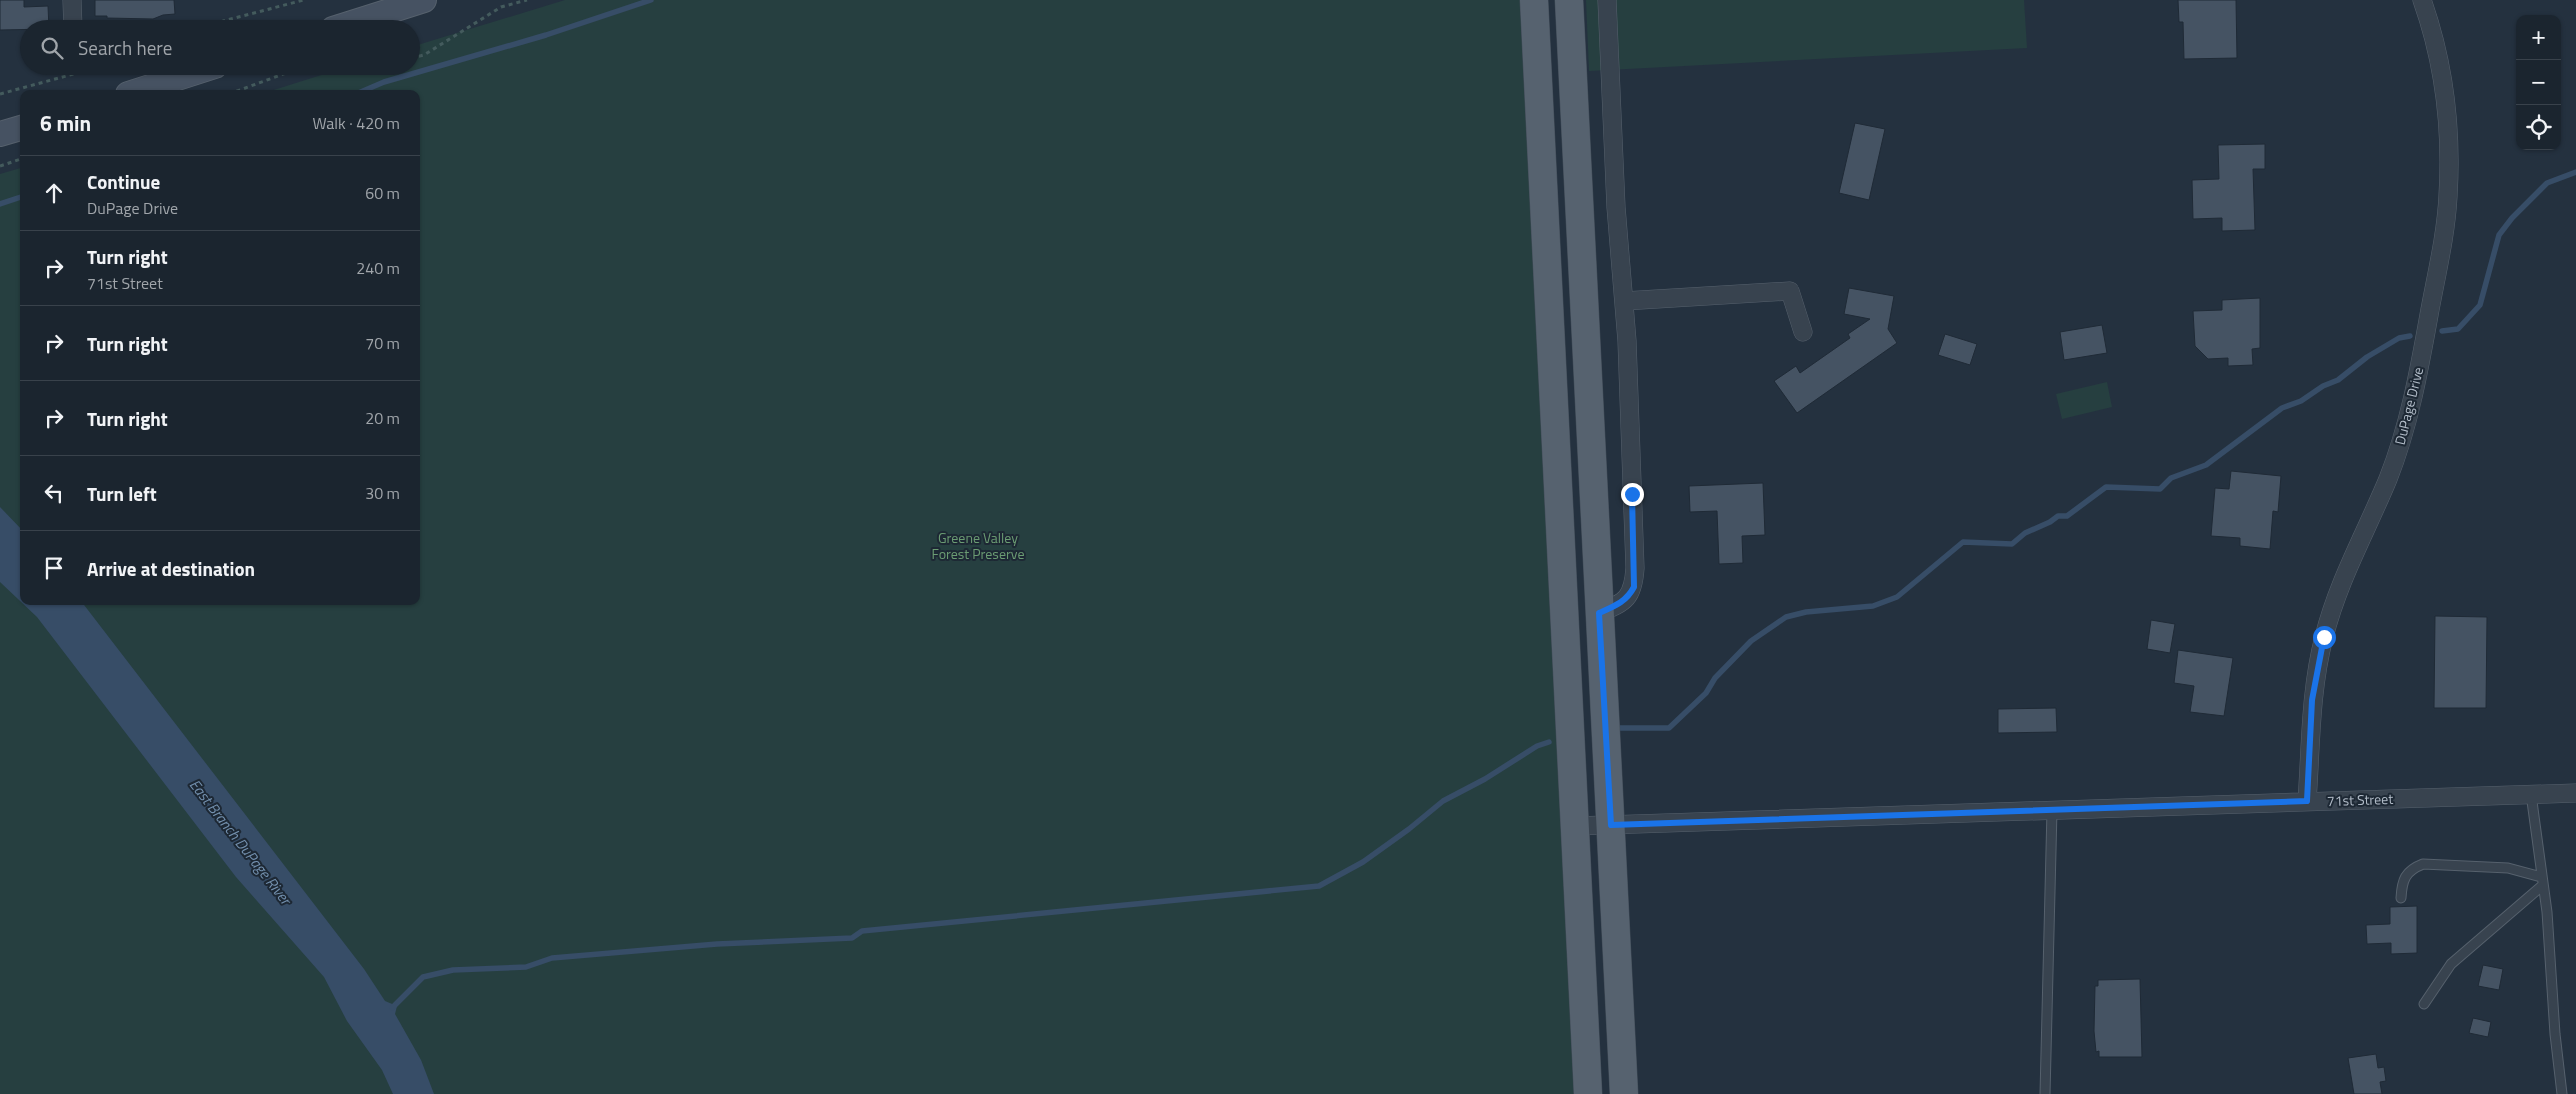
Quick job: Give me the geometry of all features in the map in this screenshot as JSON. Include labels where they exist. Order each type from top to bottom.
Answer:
[{"type":"main road","points":[[1534,0],[1588,1094]]},
{"type":"main road","points":[[1569,0],[1624,1094]]},
{"type":"main road","points":[[349,20],[372,8],[415,1]]},
{"type":"main road","points":[[140,90],[187,75]]},
{"type":"main road","points":[[0,134],[20,128]]},
{"type":"street","points":[[72,0],[73,20]]},
{"type":"street","points":[[1599,613],[1629,597],[1634,587],[1631,440],[1624,300],[1616,207],[1607,0]]},
{"type":"street","name":"DuPage Drive","points":[[2307,801],[2312,700],[2324,637],[2342,579],[2387,480],[2409,418],[2417,384],[2445,224],[2449,155],[2446,102],[2434,38],[2422,0]]},
{"type":"street","points":[[1624,300],[1790,291],[1802,332]]},
{"type":"street","name":"71st Street","points":[[1575,826],[2576,793]]},
{"type":"lane","points":[[2531,794],[2542,881],[2562,1094]]},
{"type":"lane","points":[[2045,1094],[2052,810]]},
{"type":"lane","points":[[2401,898],[2402,880],[2414,867],[2423,864],[2508,868],[2542,881]]},
{"type":"lane","points":[[2424,1004],[2451,964],[2542,881]]},
{"type":"path","points":[[227,20],[304,0]]},
{"type":"path","points":[[420,56],[501,8],[527,0]]},
{"type":"path","points":[[0,94],[70,75]]},
{"type":"path","points":[[240,90],[281,75]]},
{"type":"path","points":[[0,166],[20,159]]},
{"type":"green space","name":"Greene Valley Forest Preserve","points":[[565,0],[1520,0],[1575,1094],[0,1094],[0,174],[20,168],[20,605],[420,605],[420,90],[274,90],[321,75],[420,75],[420,44]]},
{"type":"green space","points":[[1586,0],[2024,0],[2027,48],[1589,71]]},
{"type":"green space","points":[[2107,382],[2112,407],[2062,419],[2056,394]]},
{"type":"water","points":[[0,507],[20,528],[20,601],[0,582]]},
{"type":"water","name":"East Branch DuPage River","points":[[24,605],[84,605],[364,969],[385,1001],[397,1006],[395,1014],[421,1060],[434,1094],[393,1094],[382,1070],[347,1021],[324,977],[236,877],[37,617]]},
{"type":"building","points":[[0,0],[24,0],[24,7],[48,6],[49,20],[20,20],[20,30],[0,30]]},
{"type":"building","points":[[95,0],[174,0],[175,14],[163,15],[153,19],[95,16]]},
{"type":"building","points":[[2178,0],[2236,0],[2237,58],[2184,59],[2183,22],[2179,22]]},
{"type":"building","points":[[1855,123],[1885,129],[1869,200],[1839,193]]},
{"type":"building","points":[[2265,144],[2265,169],[2253,169],[2255,230],[2222,231],[2222,218],[2193,219],[2192,180],[2219,179],[2218,145]]},
{"type":"building","points":[[1849,288],[1894,296],[1888,329],[1897,343],[1797,413],[1774,381],[1796,366],[1800,373],[1850,338],[1848,334],[1870,319],[1844,314]]},
{"type":"building","points":[[2260,298],[2260,348],[2252,349],[2253,365],[2228,366],[2228,358],[2208,359],[2195,346],[2193,311],[2222,310],[2222,300]]},
{"type":"building","points":[[2102,325],[2107,353],[2064,360],[2060,332]]},
{"type":"building","points":[[1945,334],[1977,344],[1970,365],[1938,355]]},
{"type":"building","points":[[2231,471],[2281,476],[2278,512],[2273,511],[2270,549],[2240,546],[2240,538],[2211,536],[2215,488],[2229,489]]},
{"type":"building","points":[[1763,483],[1765,535],[1742,536],[1743,563],[1719,564],[1717,511],[1690,512],[1689,486]]},
{"type":"building","points":[[2435,616],[2487,617],[2486,708],[2434,708]]},
{"type":"building","points":[[2151,620],[2175,624],[2170,653],[2147,649]]},
{"type":"building","points":[[2178,650],[2233,658],[2224,716],[2190,712],[2194,686],[2174,683]]},
{"type":"building","points":[[2056,708],[2057,732],[1998,733],[1998,709]]},
{"type":"building","points":[[2417,906],[2417,953],[2391,954],[2391,943],[2367,944],[2366,925],[2390,924],[2390,907]]},
{"type":"building","points":[[2483,965],[2503,969],[2499,990],[2478,986]]},
{"type":"building","points":[[2140,979],[2142,1057],[2099,1057],[2099,1051],[2096,1052],[2094,1031],[2095,986],[2098,986],[2098,980]]},
{"type":"building","points":[[2473,1018],[2491,1022],[2488,1037],[2469,1033]]},
{"type":"building","points":[[2376,1054],[2378,1068],[2384,1067],[2386,1081],[2380,1082],[2382,1094],[2354,1094],[2348,1058]]},
{"type":"waterway","points":[[420,72],[546,35],[651,0]]},
{"type":"waterway","points":[[365,90],[408,75]]},
{"type":"waterway","points":[[2442,331],[2458,329],[2480,305],[2499,235],[2512,218],[2547,183],[2576,172]]},
{"type":"waterway","points":[[0,204],[20,197]]},
{"type":"waterway","points":[[1619,728],[1669,728],[1706,693],[1715,678],[1751,641],[1786,617],[1806,612],[1873,606],[1897,597],[1963,542],[2012,544],[2025,533],[2050,522],[2058,516],[2067,516],[2106,487],[2160,489],[2171,478],[2206,465],[2282,408],[2301,401],[2323,386],[2338,380],[2367,357],[2399,338],[2410,336]]},
{"type":"waterway","points":[[392,1008],[423,977],[453,970],[526,967],[552,958],[717,944],[852,938],[862,931],[1319,886],[1363,862],[1409,829],[1443,801],[1485,779],[1537,746],[1549,742]]},
{"type":"route","points":[[1632,494],[1634,587],[1629,597],[1599,613],[1611,825],[2307,801],[2312,700],[2324,637]]}]
